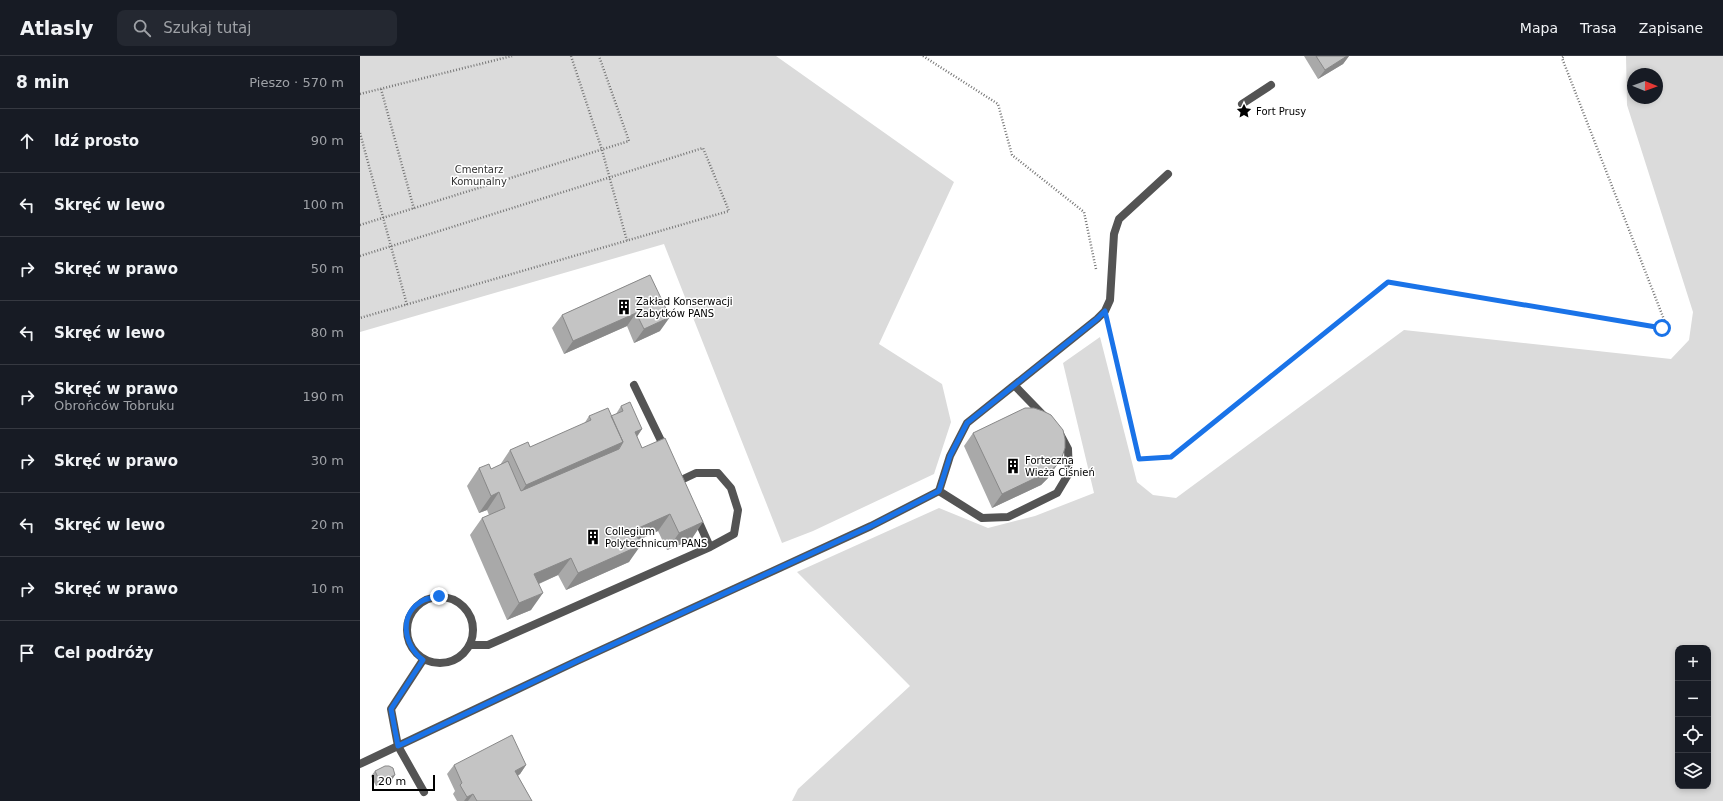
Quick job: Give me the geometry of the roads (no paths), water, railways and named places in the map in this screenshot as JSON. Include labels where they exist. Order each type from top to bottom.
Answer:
[{"type":"street","points":[[1242,104],[1271,85]]},
{"type":"street","points":[[360,764],[577,661],[871,526],[939,491],[950,456],[967,423],[1015,386],[1105,311],[1110,300],[1114,234],[1119,219],[1168,174]]},
{"type":"street","points":[[634,385],[670,460]]},
{"type":"street","points":[[939,491],[982,518],[1008,517],[1056,493],[1069,473],[1068,449],[1054,426],[1015,386]]},
{"type":"street","points":[[470,646],[488,645],[710,547],[734,534],[738,510],[731,488],[718,473],[696,472],[679,481]]},
{"type":"street","points":[[692,509],[710,547]]},
{"type":"street","points":[[439,596],[453,599],[464,607],[471,618],[474,632],[470,646],[464,654],[450,663],[437,664],[423,660],[415,654],[408,642],[406,629],[409,616],[417,605],[425,600],[439,596]]},
{"type":"street","points":[[423,660],[391,709],[398,746],[424,792]]},
{"type":"place","name":"Fort Prusy","points":[[1244,111]]},
{"type":"place","name":"Zakład Konserwacji Zabytków PANS","points":[[624,307]]},
{"type":"place","name":"Forteczna Wieża Ciśnień","points":[[1013,466]]},
{"type":"place","name":"Collegium Polytechnicum PANS","points":[[593,537]]},
{"type":"park label","name":"Cmentarz Komunalny","points":[[479,174]]}]
